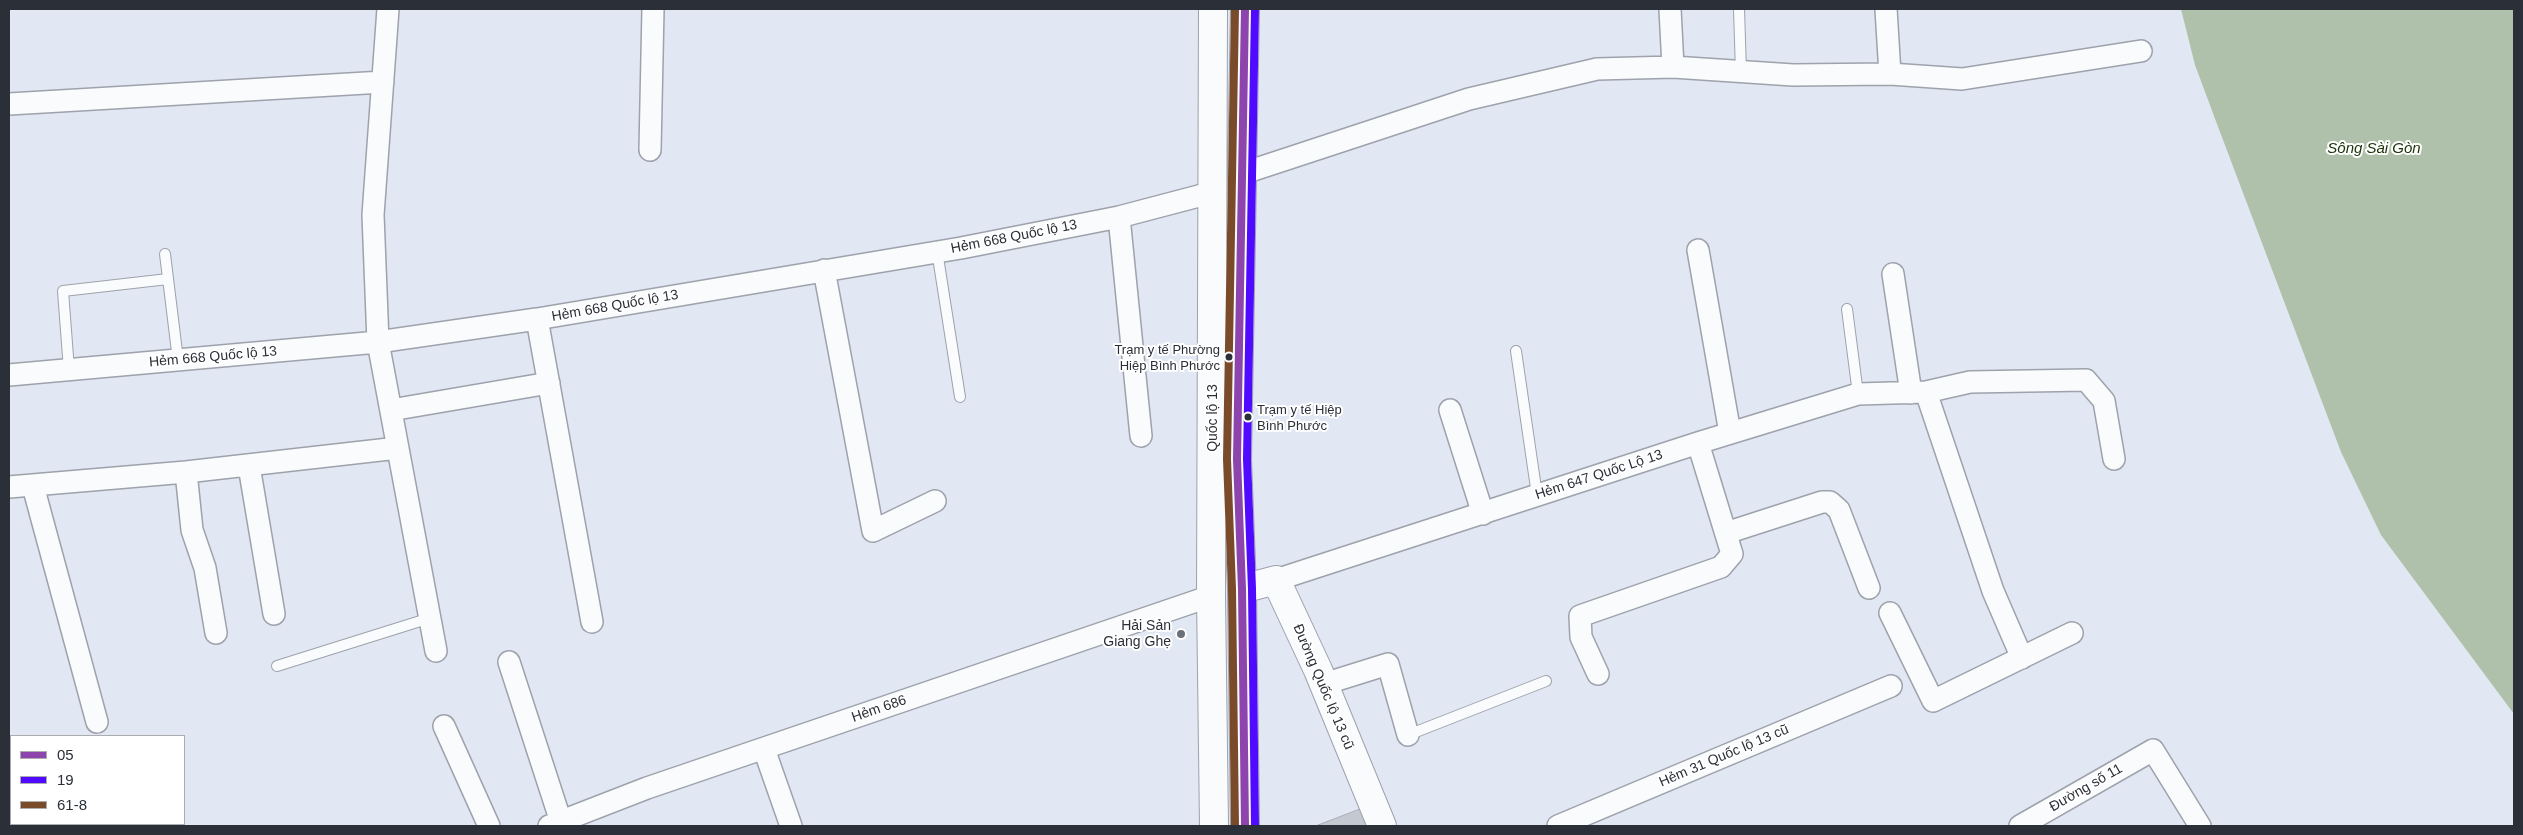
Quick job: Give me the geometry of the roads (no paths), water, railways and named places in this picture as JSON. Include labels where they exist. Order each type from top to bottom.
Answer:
[{"type":"main road","name":"Quốc lộ 13","points":[[1213,9],[1214,192],[1211,596],[1214,826]]},
{"type":"main road","name":"Quốc lộ 13","points":[[1245,9],[1244,173],[1237,459],[1242,589],[1245,826]]},
{"type":"main road","points":[[1211,596],[1276,580]]},
{"type":"main road","name":"Đường Quốc lộ 13 cũ","points":[[1276,580],[1324,684],[1382,826]]},
{"type":"street","points":[[388,9],[373,215],[378,342],[436,651]]},
{"type":"street","points":[[650,150],[653,9]]},
{"type":"street","points":[[1670,9],[1673,66]]},
{"type":"street","points":[[1886,9],[1890,74]]},
{"type":"street","points":[[1244,173],[1469,99],[1597,69],[1673,66],[1793,75],[1890,74],[1962,79],[2141,51]]},
{"type":"street","points":[[9,104],[383,82]]},
{"type":"street","name":"Hẻm 668 Quốc lộ 13","points":[[9,376],[378,342],[537,318],[937,252],[1119,217],[1214,192]]},
{"type":"street","points":[[1119,217],[1141,436]]},
{"type":"street","points":[[1698,250],[1730,433]]},
{"type":"street","points":[[824,270],[873,531],[935,501]]},
{"type":"street","points":[[1893,274],[1918,392],[1993,591],[2022,658]]},
{"type":"street","points":[[537,318],[592,622]]},
{"type":"street","name":"Hẻm 647 Quốc Lộ 13","points":[[1276,580],[1698,443],[1858,394],[1918,392],[1970,382],[2086,380],[2104,401],[2114,459]]},
{"type":"street","points":[[391,410],[549,383]]},
{"type":"street","points":[[1450,410],[1482,514]]},
{"type":"street","points":[[1598,674],[1581,637],[1580,616],[1721,567],[1732,554],[1698,443]]},
{"type":"street","points":[[9,487],[249,466],[398,448]]},
{"type":"street","points":[[249,466],[274,614]]},
{"type":"street","points":[[186,472],[192,530],[205,568],[216,633]]},
{"type":"street","points":[[33,486],[97,722]]},
{"type":"street","points":[[1726,533],[1822,502],[1830,502],[1839,510],[1869,588]]},
{"type":"street","name":"Hẻm 686","points":[[555,824],[647,788],[1211,596]]},
{"type":"street","points":[[1890,613],[1933,701],[2072,633]]},
{"type":"street","points":[[509,662],[555,824]]},
{"type":"street","points":[[1324,684],[1388,664],[1408,735]]},
{"type":"street","name":"Hẻm 31 Quốc lộ 13 cũ","points":[[1558,826],[1891,686]]},
{"type":"street","points":[[444,726],[489,826]]},
{"type":"street","points":[[764,748],[791,826]]},
{"type":"street","name":"Đường số 11","points":[[2020,826],[2153,750],[2200,826]]},
{"type":"lane","points":[[1739,9],[1741,72]]},
{"type":"lane","points":[[937,252],[960,397]]},
{"type":"lane","points":[[165,254],[178,360]]},
{"type":"lane","points":[[69,370],[63,291],[168,278]]},
{"type":"lane","points":[[1847,309],[1858,394]]},
{"type":"lane","points":[[1516,351],[1537,495]]},
{"type":"lane","points":[[277,666],[430,618]]},
{"type":"lane","points":[[1408,735],[1546,681]]},
{"type":"water","name":"Sông Sài Gòn","points":[[2181,9],[2514,9],[2514,714],[2381,535],[2341,452],[2195,65]]},
{"type":"place","name":"Trạm y tế Phường Hiệp Bình Phước","points":[[1229,357]]},
{"type":"place","name":"Trạm y tế Hiệp Bình Phước","points":[[1248,417]]},
{"type":"place","name":"Hải Sản Giang Ghẹ","points":[[1181,634]]}]
